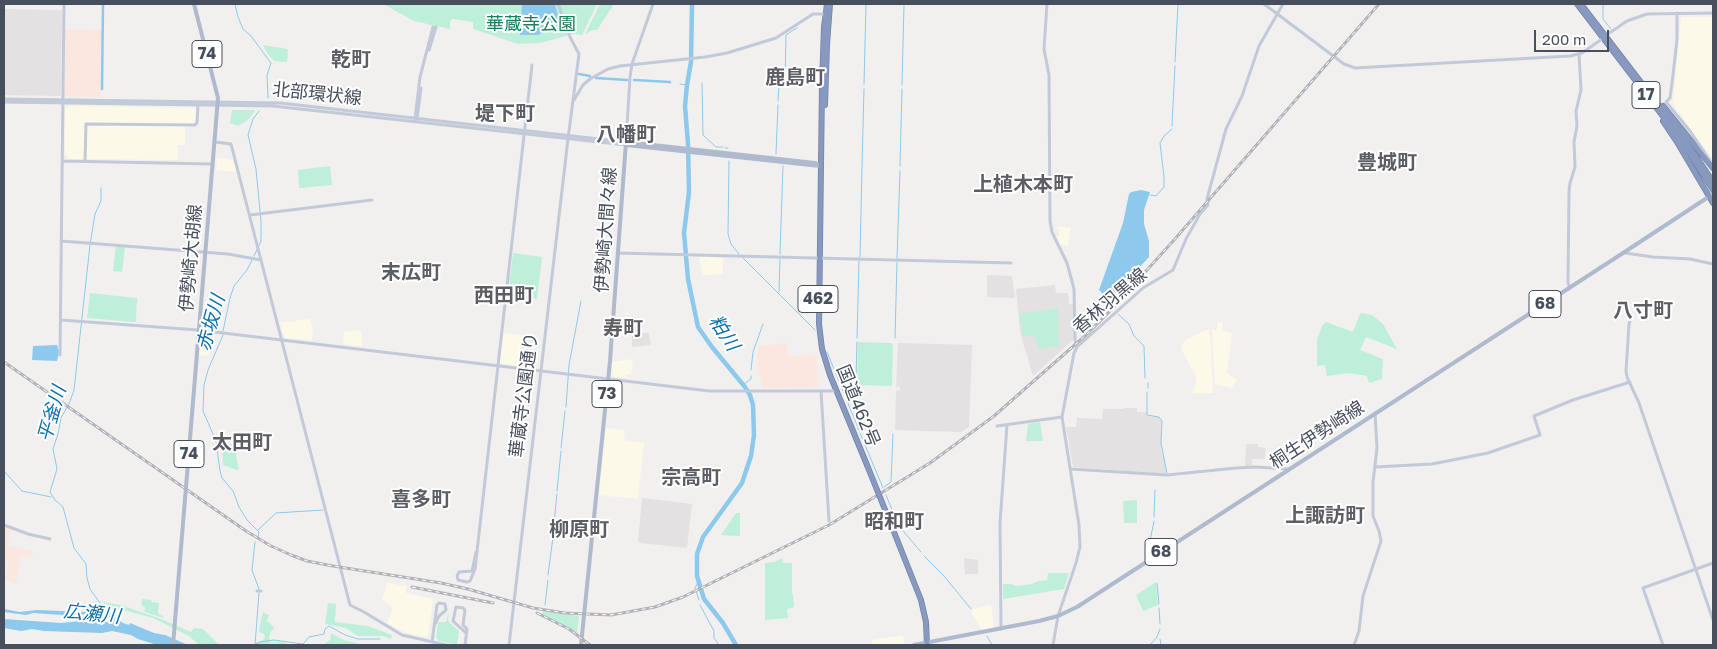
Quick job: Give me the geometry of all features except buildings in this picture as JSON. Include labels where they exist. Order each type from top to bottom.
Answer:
[{"type":"highway","name":"国道462号","points":[[829,4],[820,159],[822,166],[818,309],[820,336],[824,357],[836,391],[921,600],[925,617],[927,644]]},
{"type":"highway","name":"17","points":[[1577,4],[1683,137],[1712,190]]},
{"type":"highway","name":"17","points":[[1581,4],[1638,81]]},
{"type":"highway","points":[[1638,81],[1668,112],[1713,166]]},
{"type":"highway","points":[[1638,81],[1677,142],[1712,190],[1713,204]]},
{"type":"main road","name":"伊勢崎大胡線","points":[[173,645],[218,103],[218,93],[194,4]]},
{"type":"main road","name":"伊勢崎大間々線","points":[[581,645],[608,380],[626,144],[822,166]]},
{"type":"main road","name":"桐生伊勢崎線","points":[[914,645],[927,644],[1058,616],[1086,601],[1624,253],[1712,190]]},
{"type":"street","points":[[60,355],[64,4]]},
{"type":"street","name":"華蔵寺公園通り","points":[[509,645],[579,54],[570,37],[558,4]]},
{"type":"street","points":[[626,144],[632,64],[653,4]]},
{"type":"street","points":[[1047,4],[1044,49],[1049,75],[1050,221],[1052,232],[1067,263],[1074,289],[1075,341],[1077,347]]},
{"type":"street","points":[[1264,4],[1344,64],[1355,68],[1540,59],[1579,54],[1602,39]]},
{"type":"street","name":"香林羽黒線","points":[[1053,645],[1058,616],[1080,547],[1079,525],[1062,417],[1074,353],[1077,347],[1146,285],[1173,270],[1186,239],[1200,214],[1208,205],[1207,198],[1226,129],[1242,96],[1259,46],[1283,4]]},
{"type":"street","points":[[1677,13],[1677,39],[1673,75],[1670,98],[1666,102],[1690,131],[1713,166]]},
{"type":"street","points":[[1608,34],[1622,23],[1641,15],[1713,13]]},
{"type":"street","points":[[572,102],[583,85],[596,74],[613,67],[722,54],[764,42],[787,32],[813,14],[827,14]]},
{"type":"street","points":[[416,119],[420,77],[435,27]]},
{"type":"street","points":[[1570,288],[1568,283],[1569,191],[1575,167],[1576,111],[1581,90],[1579,54]]},
{"type":"street","points":[[476,552],[472,571],[459,572],[457,574],[458,580],[467,582],[471,580],[475,569],[532,65]]},
{"type":"street","name":"北部環状線","points":[[4,101],[198,105],[218,103],[273,106],[387,118],[428,119],[512,134],[549,131],[568,137],[626,144]]},
{"type":"street","name":"北部環状線","points":[[63,102],[280,103],[372,113],[407,119]]},
{"type":"street","points":[[84,161],[86,124],[195,125],[197,123],[198,105]]},
{"type":"street","points":[[372,113],[378,111]]},
{"type":"street","points":[[401,113],[407,119],[401,123]]},
{"type":"street","points":[[428,119],[434,117]]},
{"type":"street","points":[[387,118],[391,122]]},
{"type":"street","name":"北部環状線","points":[[416,119],[434,124],[508,128],[555,139],[580,135],[607,138],[626,144]]},
{"type":"street","points":[[455,119],[458,123]]},
{"type":"street","points":[[459,130],[471,121]]},
{"type":"street","points":[[434,124],[438,127]]},
{"type":"street","points":[[504,125],[508,128]]},
{"type":"street","points":[[473,128],[478,132]]},
{"type":"street","points":[[533,131],[538,129]]},
{"type":"street","points":[[214,142],[231,144],[350,605],[396,632],[409,637],[446,645]]},
{"type":"street","points":[[62,161],[212,164]]},
{"type":"street","points":[[250,215],[372,200]]},
{"type":"street","points":[[61,241],[228,254],[261,260]]},
{"type":"street","points":[[618,253],[1011,263]]},
{"type":"street","points":[[1624,253],[1690,259],[1713,264]]},
{"type":"street","points":[[61,320],[198,330],[704,391],[836,391]]},
{"type":"street","points":[[1630,321],[1626,371],[1697,569],[1713,620]]},
{"type":"street","points":[[1375,467],[1432,464],[1488,453],[1540,435],[1534,416],[1573,400],[1630,382]]},
{"type":"street","points":[[821,392],[829,521]]},
{"type":"street","points":[[1354,645],[1363,596],[1381,541],[1380,531],[1374,516],[1377,448],[1375,413]]},
{"type":"street","points":[[997,426],[1062,417]]},
{"type":"street","points":[[1001,629],[1000,524],[1007,425]]},
{"type":"street","points":[[1071,469],[1167,476],[1236,468],[1289,469]]},
{"type":"street","points":[[4,525],[28,534],[50,538]]},
{"type":"street","points":[[1663,645],[1643,588],[1713,563]]},
{"type":"street","points":[[432,642],[437,605],[439,603],[446,604],[446,610],[439,616],[435,624]]},
{"type":"street","points":[[465,645],[467,631],[463,625],[465,609],[456,607],[453,621],[467,631]]},
{"type":"shaded area","points":[[4,9],[62,10],[61,96],[4,95]]},
{"type":"shaded area","points":[[1681,17],[1713,17],[1713,160],[1673,104]]},
{"type":"shaded area","points":[[65,29],[102,30],[101,97],[65,96]]},
{"type":"shaded area","points":[[69,106],[196,108],[195,123],[185,124],[185,145],[178,145],[178,160],[68,159],[65,155],[65,109]]},
{"type":"shaded area","points":[[217,158],[233,160],[237,172],[216,170]]},
{"type":"shaded area","points":[[1057,226],[1071,228],[1068,245],[1059,245],[1056,237],[1059,237]]},
{"type":"shaded area","points":[[701,256],[723,258],[723,274],[703,275],[699,258]]},
{"type":"shaded area","points":[[987,275],[1012,276],[1015,298],[987,297]]},
{"type":"shaded area","points":[[1055,285],[1056,293],[1068,293],[1069,304],[1073,304],[1073,340],[1033,376],[1020,332],[1016,289]]},
{"type":"shaded area","points":[[628,317],[639,318],[639,332],[649,333],[651,345],[632,347],[632,333],[628,332]]},
{"type":"shaded area","points":[[310,319],[313,332],[312,340],[286,338],[283,335],[280,322],[296,322],[297,320]]},
{"type":"shaded area","points":[[1223,322],[1222,331],[1232,333],[1227,373],[1237,380],[1232,388],[1215,384],[1213,351],[1211,350],[1213,393],[1192,393],[1196,376],[1181,346],[1187,339],[1209,329],[1211,349],[1213,350],[1212,330],[1217,330],[1217,323]]},
{"type":"shaded area","points":[[361,330],[362,346],[343,344],[344,332]]},
{"type":"shaded area","points":[[204,333],[216,335],[208,356],[199,355],[200,336]]},
{"type":"shaded area","points":[[503,333],[522,335],[519,366],[499,363]]},
{"type":"shaded area","points":[[786,343],[788,356],[817,355],[818,387],[763,388],[758,371],[757,355],[759,346]]},
{"type":"shaded area","points":[[898,343],[972,345],[969,427],[961,432],[895,430],[896,391],[900,390],[900,387],[896,387]]},
{"type":"shaded area","points":[[633,359],[631,375],[627,374],[626,378],[614,377],[612,374],[612,362]]},
{"type":"shaded area","points":[[1137,408],[1137,412],[1146,412],[1146,415],[1159,417],[1161,421],[1161,451],[1165,460],[1166,474],[1073,467],[1066,427],[1076,427],[1077,418],[1102,419],[1103,409]]},
{"type":"shaded area","points":[[606,428],[625,430],[624,440],[644,443],[637,499],[599,495]]},
{"type":"shaded area","points":[[1246,444],[1258,444],[1258,447],[1265,448],[1265,459],[1252,459],[1252,466],[1245,466]]},
{"type":"shaded area","points":[[642,498],[692,504],[687,548],[640,543],[638,541]]},
{"type":"shaded area","points":[[4,526],[11,530],[8,545],[33,552],[32,557],[21,556],[16,584],[4,580],[9,562],[4,560]]},
{"type":"shaded area","points":[[964,558],[978,560],[978,574],[965,574]]},
{"type":"shaded area","points":[[387,583],[406,586],[406,593],[433,599],[428,635],[425,637],[404,632],[387,623],[393,608],[382,600]]},
{"type":"shaded area","points":[[991,605],[994,628],[983,631],[971,612],[974,609]]},
{"type":"shaded area","points":[[903,635],[905,645],[873,645],[872,640]]},
{"type":"green space","name":"華蔵寺公園","points":[[383,4],[597,4],[582,35],[574,34],[540,43],[518,44],[473,29],[473,22],[453,19],[450,21],[450,29],[414,21]]},
{"type":"green space","points":[[600,4],[614,4],[597,30],[585,34]]},
{"type":"green space","points":[[263,45],[288,49],[287,62],[274,61]]},
{"type":"green space","points":[[232,110],[255,111],[248,120],[238,126],[230,123]]},
{"type":"green space","points":[[330,166],[332,185],[299,188],[298,170]]},
{"type":"green space","points":[[116,246],[125,247],[122,272],[113,271]]},
{"type":"green space","points":[[513,253],[542,257],[537,299],[508,296]]},
{"type":"green space","points":[[90,293],[137,298],[136,321],[87,318]]},
{"type":"green space","points":[[1058,308],[1058,346],[1039,349],[1034,336],[1022,335],[1020,314]]},
{"type":"green space","points":[[1362,313],[1372,315],[1383,324],[1397,349],[1366,337],[1360,350],[1383,359],[1382,379],[1369,383],[1367,376],[1349,373],[1327,376],[1325,365],[1317,366],[1317,340],[1322,326],[1326,322],[1353,332]]},
{"type":"green space","points":[[858,342],[891,343],[893,345],[892,386],[857,385]]},
{"type":"green space","points":[[1040,422],[1043,441],[1026,441],[1028,424]]},
{"type":"green space","points":[[232,444],[236,449],[239,469],[237,470],[223,465],[222,445]]},
{"type":"green space","points":[[1137,500],[1137,523],[1124,523],[1123,501]]},
{"type":"green space","points":[[736,513],[740,513],[740,536],[721,535]]},
{"type":"green space","points":[[782,558],[783,563],[792,563],[794,607],[787,609],[788,618],[765,620],[765,563],[775,562]]},
{"type":"green space","points":[[1048,573],[1069,573],[1064,589],[1003,599],[1003,584],[1016,586],[1032,584],[1047,580]]},
{"type":"green space","points":[[1156,582],[1158,605],[1143,611],[1136,595]]},
{"type":"green space","points":[[142,599],[159,603],[158,614],[164,618],[144,612],[145,608],[141,604]]},
{"type":"green space","points":[[102,602],[121,605],[191,632],[194,628],[203,629],[219,645],[199,645],[189,636],[153,618]]},
{"type":"green space","points":[[328,603],[336,604],[335,622],[368,626],[392,635],[391,639],[383,636],[358,636],[346,628],[325,624]]},
{"type":"green space","points":[[543,611],[579,616],[577,633],[542,614]]},
{"type":"green space","points":[[263,612],[269,615],[267,621],[274,629],[271,631],[269,638],[271,642],[282,642],[287,643],[287,645],[275,643],[255,645],[265,637],[264,634],[259,632]]},
{"type":"green space","points":[[448,614],[448,620],[459,631],[457,645],[439,641],[436,638],[438,622],[446,622]]},
{"type":"green space","points":[[331,633],[344,640],[363,645],[323,645],[330,640]]},
{"type":"water","points":[[522,4],[555,4],[560,23],[559,26],[538,35],[520,35]]},
{"type":"water","points":[[1141,190],[1150,192],[1144,210],[1144,224],[1149,241],[1149,257],[1108,299],[1099,290],[1123,223],[1129,194]]},
{"type":"water","points":[[57,345],[59,352],[57,361],[32,360],[33,346]]},
{"type":"water","name":"広瀬川","points":[[4,609],[20,612],[37,610],[110,613],[123,623],[129,625],[130,623],[188,645],[157,645],[131,635],[112,631],[102,633],[32,629],[21,631],[4,628],[4,619],[61,623],[112,621],[110,618],[98,615],[85,614],[76,617],[64,617],[62,615],[33,613],[26,615],[4,612]]},
{"type":"waterway","points":[[102,89],[103,4]]},
{"type":"waterway","name":"赤坂川","points":[[235,4],[243,29],[251,36],[271,63],[267,75],[268,98]]},
{"type":"waterway","name":"粕川","points":[[692,4],[691,62],[685,106],[689,192],[684,233],[688,279],[698,327],[750,395],[753,405],[754,435],[751,456],[742,483],[703,537],[697,554],[697,576],[704,599],[723,623],[736,645]]},
{"type":"waterway","points":[[864,84],[866,4]]},
{"type":"waterway","points":[[1175,62],[1178,4]]},
{"type":"waterway","points":[[1603,4],[1603,19],[1611,29]]},
{"type":"waterway","points":[[902,85],[904,5]]},
{"type":"waterway","points":[[785,82],[786,35],[797,28]]},
{"type":"waterway","points":[[1172,126],[1175,66]]},
{"type":"waterway","points":[[579,74],[590,76]]},
{"type":"waterway","points":[[596,78],[627,80]]},
{"type":"waterway","points":[[634,80],[670,82]]},
{"type":"waterway","points":[[665,82],[671,83]]},
{"type":"waterway","points":[[702,83],[703,135],[716,147],[723,147]]},
{"type":"waterway","name":"粕川","points":[[680,84],[687,85]]},
{"type":"waterway","points":[[778,101],[779,86]]},
{"type":"waterway","points":[[862,166],[864,89]]},
{"type":"waterway","points":[[900,166],[902,89]]},
{"type":"waterway","points":[[776,154],[778,105]]},
{"type":"waterway","name":"赤坂川","points":[[254,256],[261,241],[261,221],[256,169],[248,135],[253,119],[259,111]]},
{"type":"waterway","points":[[1150,195],[1156,196],[1164,187],[1160,143],[1164,136],[1172,129]]},
{"type":"waterway","points":[[729,161],[728,234],[731,244],[739,254]]},
{"type":"waterway","points":[[780,254],[783,166]]},
{"type":"waterway","points":[[860,257],[862,167]]},
{"type":"waterway","points":[[897,258],[900,171]]},
{"type":"waterway","name":"平釜川","points":[[101,188],[101,201],[95,214],[90,245],[74,390],[61,418],[53,449],[57,469],[50,492],[63,507],[74,548],[86,564],[90,589],[108,614]]},
{"type":"waterway","points":[[743,258],[815,330]]},
{"type":"waterway","points":[[779,292],[780,259]]},
{"type":"waterway","name":"赤坂川","points":[[223,331],[234,286],[247,270],[252,260]]},
{"type":"waterway","points":[[857,338],[859,261]]},
{"type":"waterway","points":[[895,338],[897,262]]},
{"type":"waterway","points":[[1111,300],[1113,302],[1109,307],[1111,308]]},
{"type":"waterway","points":[[566,407],[569,365],[581,301]]},
{"type":"waterway","points":[[1118,314],[1129,324],[1134,336],[1144,346],[1145,378]]},
{"type":"waterway","points":[[751,370],[753,352],[763,324]]},
{"type":"waterway","name":"赤坂川","points":[[223,335],[208,370],[204,385],[203,411],[216,441],[222,478],[233,491],[239,507],[247,520],[259,532],[258,537]]},
{"type":"waterway","points":[[855,415],[857,342]]},
{"type":"waterway","points":[[827,352],[859,430]]},
{"type":"waterway","points":[[743,385],[751,379],[751,376]]},
{"type":"waterway","points":[[1148,383],[1148,388]]},
{"type":"waterway","points":[[1147,392],[1147,415],[1159,417],[1162,421],[1161,443],[1167,474]]},
{"type":"waterway","points":[[561,448],[565,411]]},
{"type":"waterway","points":[[860,433],[883,488]]},
{"type":"waterway","points":[[884,487],[891,482],[893,434]]},
{"type":"waterway","points":[[557,491],[561,451]]},
{"type":"waterway","points":[[4,471],[22,491],[51,497]]},
{"type":"waterway","points":[[1154,517],[1155,490]]},
{"type":"waterway","points":[[553,533],[557,494]]},
{"type":"waterway","points":[[886,495],[897,522]]},
{"type":"waterway","points":[[258,530],[276,513],[323,510]]},
{"type":"waterway","points":[[1150,541],[1154,521]]},
{"type":"waterway","points":[[899,526],[921,552]]},
{"type":"waterway","points":[[548,575],[553,537]]},
{"type":"waterway","name":"赤坂川","points":[[255,542],[252,570],[259,589]]},
{"type":"waterway","points":[[924,556],[944,576],[971,609]]},
{"type":"waterway","points":[[545,605],[548,580]]},
{"type":"waterway","points":[[698,582],[695,588],[699,600]]},
{"type":"waterway","points":[[1157,583],[1159,604]]},
{"type":"waterway","name":"赤坂川","points":[[255,645],[259,593]]},
{"type":"waterway","points":[[700,605],[714,631],[714,638],[719,645]]},
{"type":"waterway","points":[[1159,608],[1160,624]]},
{"type":"waterway","points":[[255,644],[274,640],[303,644],[309,637],[324,634],[325,629],[329,626],[345,635],[358,639],[380,639]]},
{"type":"waterway","points":[[1150,645],[1157,637],[1160,629]]},
{"type":"waterway","points":[[987,636],[992,645]]},
{"type":"waterway","points":[[1160,639],[1161,645]]},
{"type":"railway","points":[[4,362],[246,531],[291,555],[307,561],[333,566],[441,583],[533,608],[565,613],[611,615],[655,607],[683,597],[829,525],[930,463],[994,416],[1086,335],[1111,310],[1379,4]]},
{"type":"railway","points":[[412,587],[493,603]]},
{"type":"railway","points":[[537,613],[569,629],[590,645]]},
{"type":"district","name":"乾町","points":[[351,60]]},
{"type":"district","name":"鹿島町","points":[[795,78]]},
{"type":"district","name":"堤下町","points":[[505,114]]},
{"type":"district","name":"八幡町","points":[[626,135]]},
{"type":"district","name":"豊城町","points":[[1387,163]]},
{"type":"district","name":"上植木本町","points":[[1023,185]]},
{"type":"district","name":"末広町","points":[[411,273]]},
{"type":"district","name":"西田町","points":[[504,296]]},
{"type":"district","name":"八寸町","points":[[1643,311]]},
{"type":"district","name":"寿町","points":[[623,329]]},
{"type":"district","name":"太田町","points":[[242,443]]},
{"type":"district","name":"宗高町","points":[[691,478]]},
{"type":"district","name":"喜多町","points":[[421,500]]},
{"type":"district","name":"上諏訪町","points":[[1325,516]]},
{"type":"district","name":"昭和町","points":[[894,522]]},
{"type":"district","name":"柳原町","points":[[579,530]]}]
